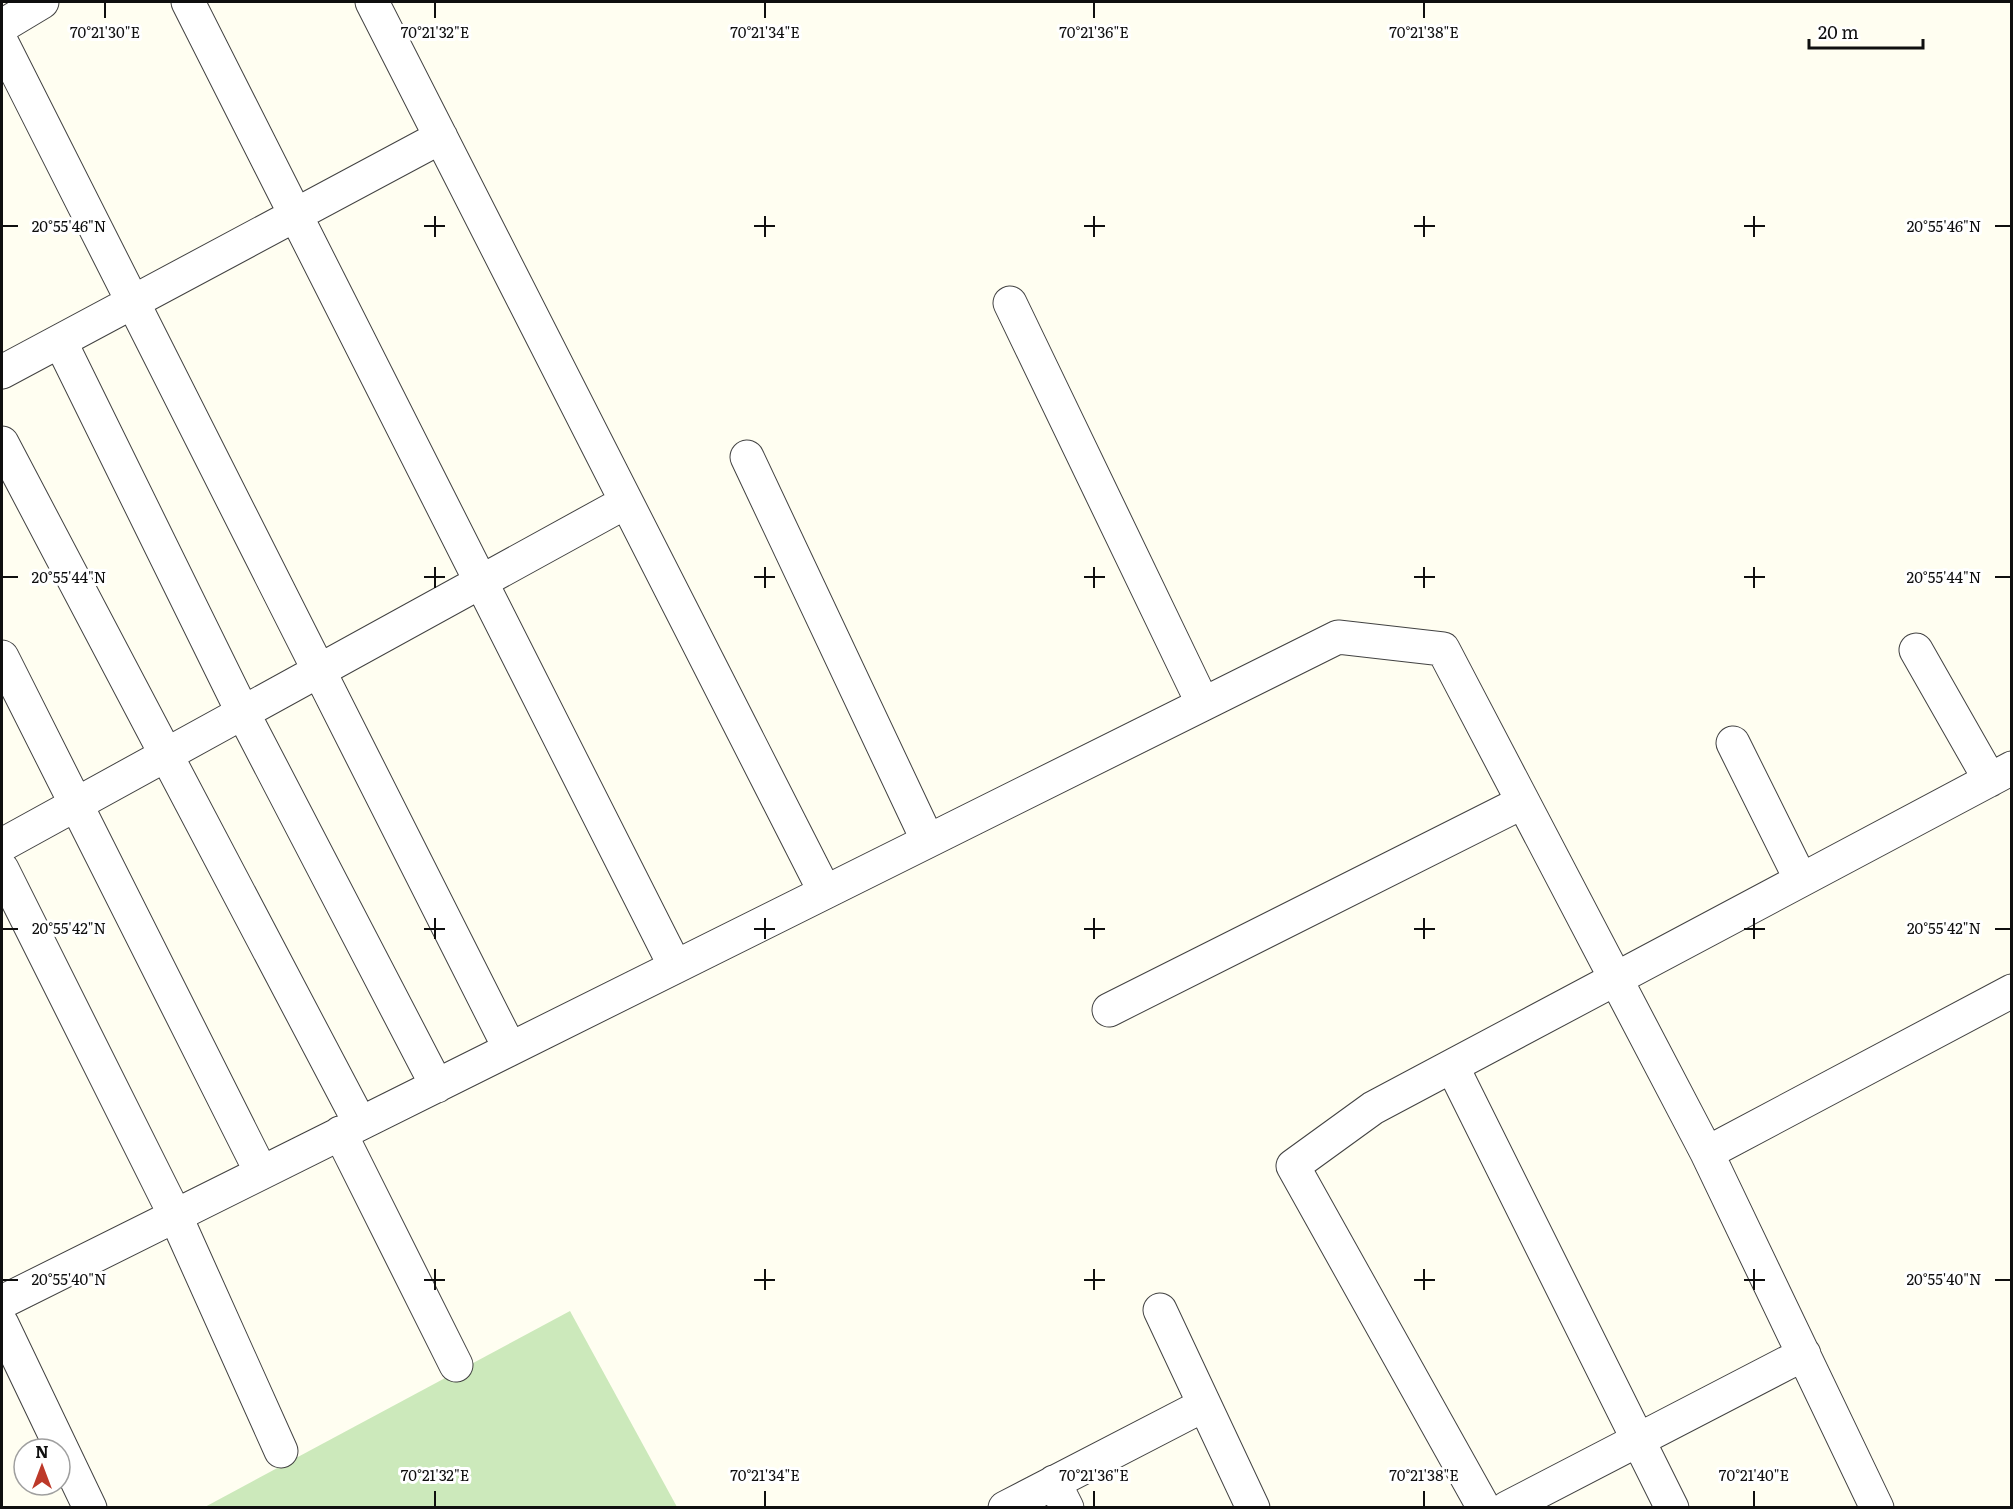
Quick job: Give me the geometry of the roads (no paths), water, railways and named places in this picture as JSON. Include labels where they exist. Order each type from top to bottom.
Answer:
[{"type":"street","points":[[2,26],[42,2]]},
{"type":"street","points":[[188,2],[675,966]]},
{"type":"street","points":[[372,2],[825,892]]},
{"type":"street","points":[[2,43],[510,1049]]},
{"type":"street","points":[[2,372],[441,137]]},
{"type":"street","points":[[1010,303],[1203,704]]},
{"type":"street","points":[[60,341],[243,713],[437,1086]]},
{"type":"street","points":[[2,443],[165,755],[350,1128],[456,1365]]},
{"type":"street","points":[[747,457],[928,841]]},
{"type":"street","points":[[2,845],[626,502]]},
{"type":"street","points":[[2,1302],[1338,637],[1443,650],[1707,1153],[1804,1354],[1869,1505]]},
{"type":"street","points":[[1484,1508],[1293,1166],[1374,1108],[2001,774],[1916,650]]},
{"type":"street","points":[[2,657],[261,1172]]},
{"type":"street","points":[[1733,743],[1801,880]]},
{"type":"street","points":[[1109,1010],[1523,802]]},
{"type":"street","points":[[2,869],[176,1215],[281,1451]]},
{"type":"street","points":[[1707,1153],[2012,991]]},
{"type":"street","points":[[1452,1066],[1672,1508]]},
{"type":"street","points":[[1160,1310],[1253,1508]]},
{"type":"street","points":[[2,1324],[90,1508]]},
{"type":"street","points":[[1507,1508],[1804,1354]]},
{"type":"street","points":[[1005,1508],[1061,1495],[1204,1405]]}]
